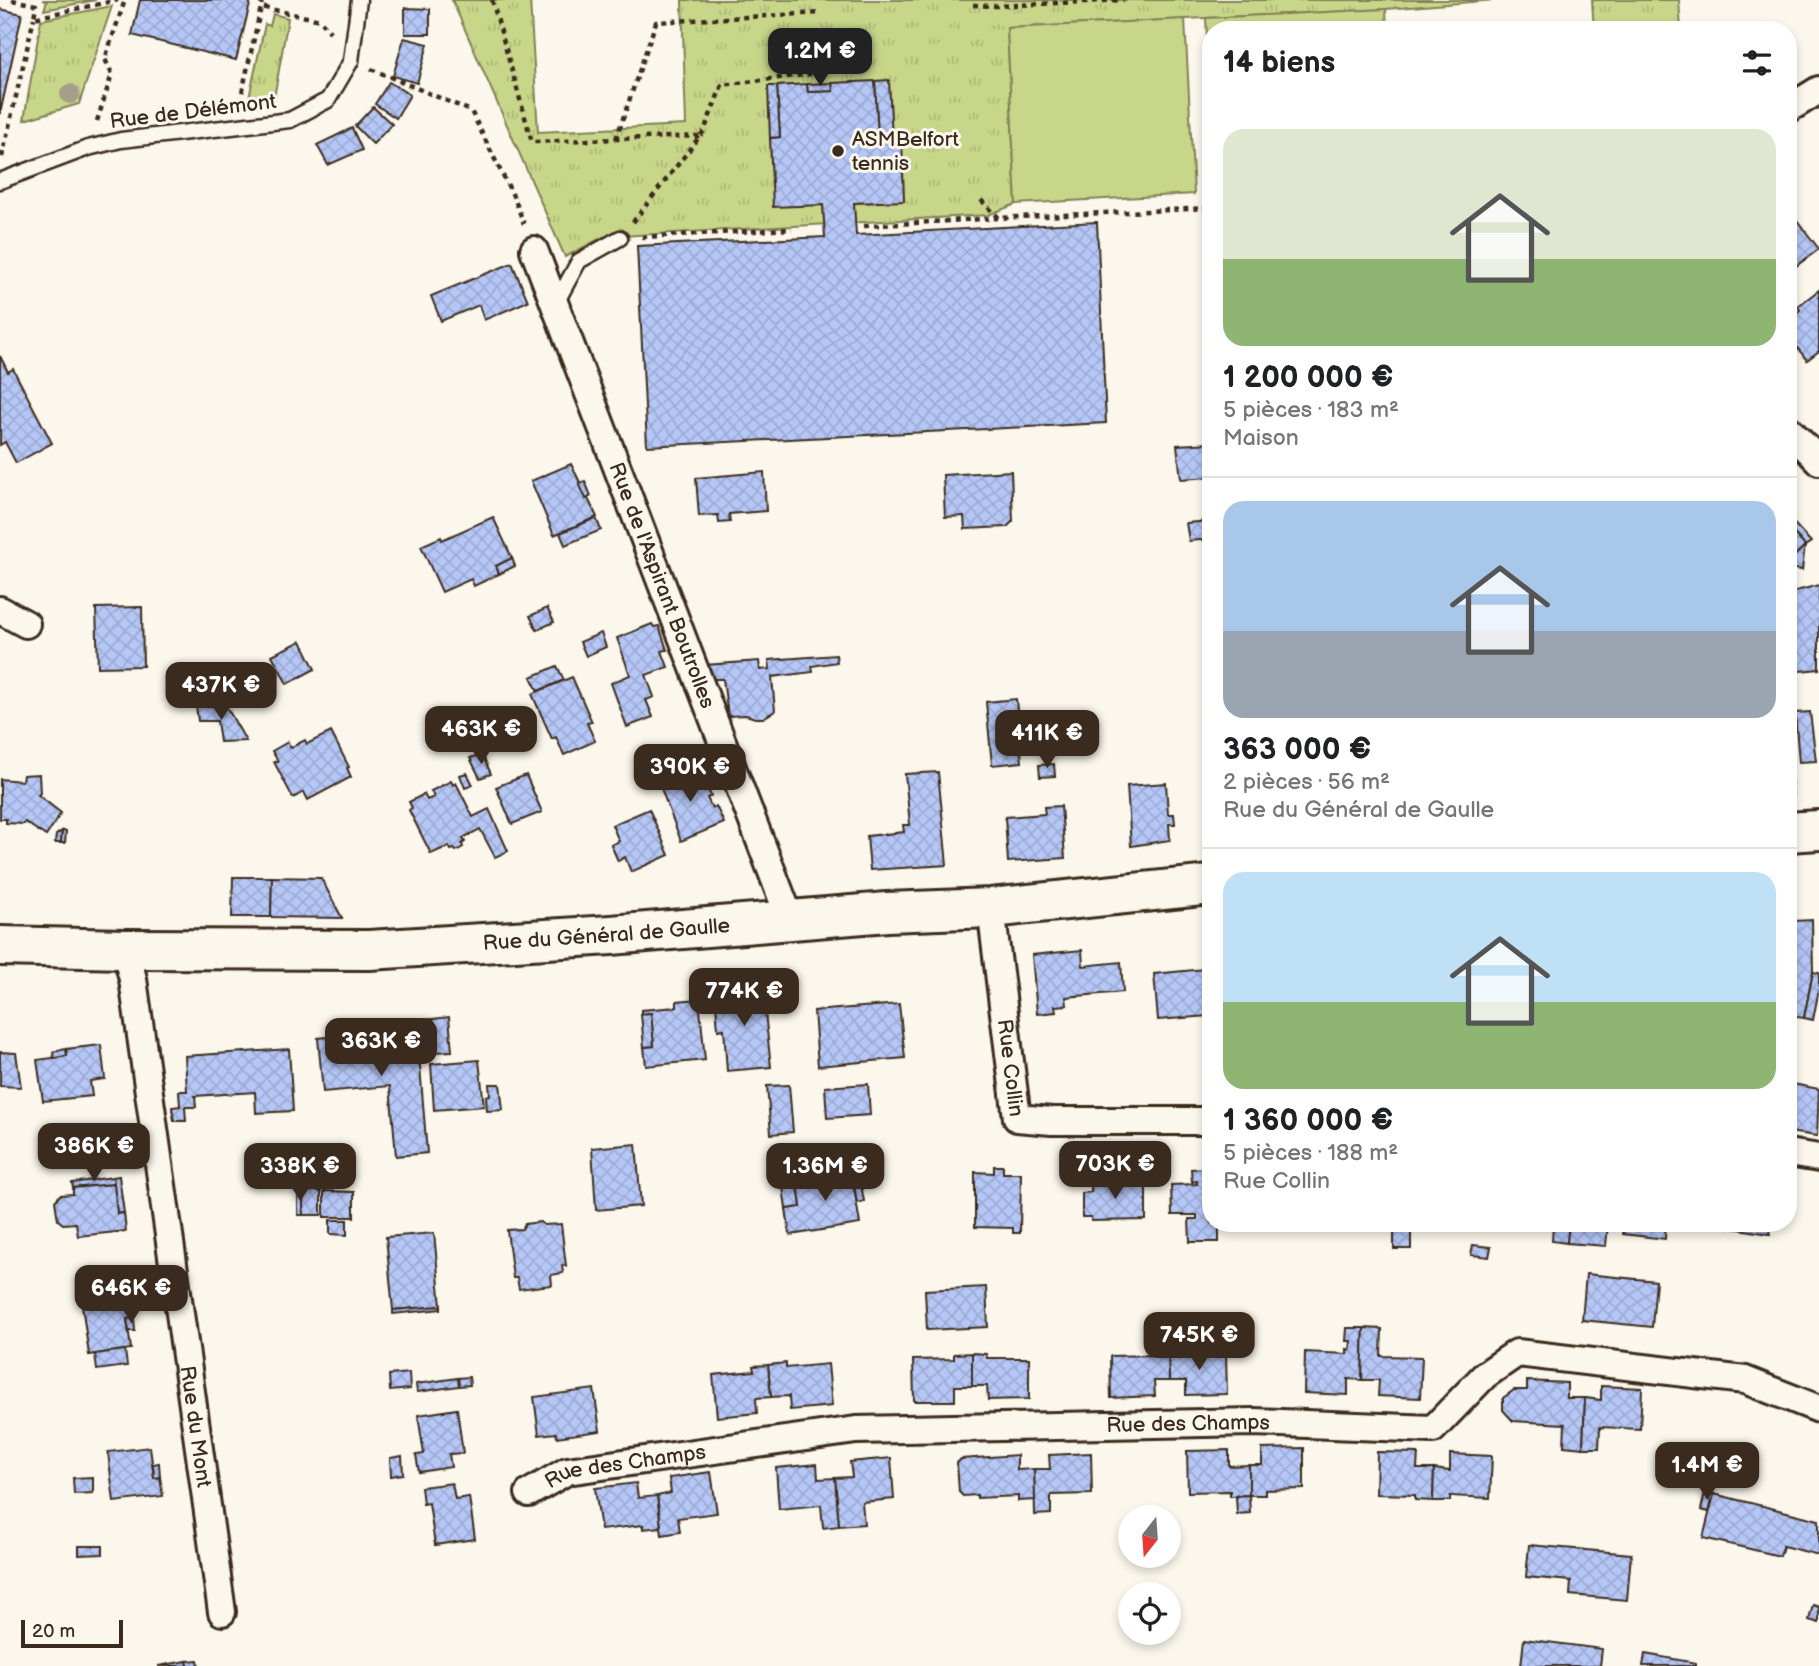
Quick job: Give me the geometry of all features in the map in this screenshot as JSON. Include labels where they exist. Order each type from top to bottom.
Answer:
[{"type":"main road","points":[[1797,831],[1819,830]]},
{"type":"main road","name":"Rue du Général de Gaulle","points":[[0,946],[369,950],[887,912],[991,908],[1202,886]]},
{"type":"street","points":[[1797,103],[1819,90]]},
{"type":"street","name":"Rue de l'Aspirant Boutrolles","points":[[534,250],[790,919]]},
{"type":"street","points":[[1797,438],[1819,461]]},
{"type":"street","points":[[0,610],[26,624]]},
{"type":"street","name":"Rue Collin","points":[[991,908],[1017,1118],[1052,1121],[1202,1121]]},
{"type":"street","name":"Rue du Mont","points":[[125,949],[133,978],[222,1612]]},
{"type":"street","points":[[1797,1154],[1819,1158]]},
{"type":"street","name":"Rue des Champs","points":[[529,1493],[567,1471],[856,1430],[1254,1422],[1433,1429],[1485,1375],[1517,1353],[1745,1380],[1819,1409]]},
{"type":"lane","name":"Rue de Délémont","points":[[0,181],[88,148],[121,139],[290,120],[328,100],[351,61],[359,0]]},
{"type":"lane","points":[[555,305],[579,261],[620,238]]},
{"type":"path","points":[[0,166],[36,5],[12,0]]},
{"type":"path","points":[[34,18],[118,0]]},
{"type":"path","points":[[88,148],[113,74],[105,59],[125,0]]},
{"type":"path","points":[[234,125],[262,0]]},
{"type":"path","points":[[492,0],[532,142],[700,136]]},
{"type":"path","points":[[974,5],[1124,0]]},
{"type":"path","points":[[261,7],[320,20],[351,61],[471,111],[515,200]]},
{"type":"path","points":[[616,139],[656,22],[820,13]]},
{"type":"path","points":[[620,238],[704,131],[722,85],[811,74]]},
{"type":"path","points":[[981,200],[999,218]]},
{"type":"path","points":[[864,226],[1202,208]]},
{"type":"path","points":[[620,238],[792,229]]},
{"type":"green space","points":[[42,0],[96,0],[44,10],[47,1]]},
{"type":"green space","points":[[452,0],[530,0],[538,132],[686,125],[682,0],[1495,0],[1386,9],[1007,28],[1016,204],[988,215],[603,237],[565,257]]},
{"type":"green space","points":[[1592,0],[1679,0],[1680,21],[1593,21]]},
{"type":"green space","points":[[112,6],[79,104],[24,120],[41,20]]},
{"type":"green space","points":[[1386,9],[1387,21],[1206,21],[1206,18]]},
{"type":"green space","points":[[273,14],[288,18],[273,104],[247,107],[265,24],[270,26]]},
{"type":"green space","points":[[1185,19],[1194,194],[1016,204],[1007,28]]},
{"type":"building","points":[[140,0],[251,0],[236,60],[132,35]]},
{"type":"building","points":[[405,8],[430,9],[430,34],[405,34]]},
{"type":"building","points":[[0,9],[22,14],[0,114]]},
{"type":"building","points":[[404,38],[428,44],[417,83],[393,76]]},
{"type":"building","points":[[889,80],[892,140],[878,140],[875,81]]},
{"type":"building","points":[[875,81],[878,140],[902,139],[904,201],[854,203],[856,235],[1097,222],[1106,423],[647,446],[637,246],[825,237],[823,205],[773,207],[770,138],[780,137],[777,86],[807,84],[808,92],[833,91],[832,83]]},
{"type":"building","points":[[389,82],[410,95],[396,118],[375,104]]},
{"type":"building","points":[[832,83],[833,91],[808,92],[807,84]]},
{"type":"building","points":[[768,86],[777,86],[780,137],[770,138]]},
{"type":"building","points":[[373,107],[392,124],[373,144],[355,126]]},
{"type":"building","points":[[352,128],[362,150],[328,165],[317,145]]},
{"type":"building","points":[[1797,220],[1819,249],[1797,265]]},
{"type":"building","points":[[512,263],[528,301],[484,320],[479,305],[441,321],[431,296]]},
{"type":"building","points":[[1819,290],[1819,351],[1807,360],[1797,347],[1798,306]]},
{"type":"building","points":[[0,356],[8,372],[13,369],[52,443],[16,463],[5,442],[0,445]]},
{"type":"building","points":[[1202,444],[1202,478],[1181,479],[1177,445]]},
{"type":"building","points":[[571,464],[597,517],[554,535],[531,481]]},
{"type":"building","points":[[1011,471],[1013,521],[1007,527],[965,529],[964,516],[945,517],[943,475]]},
{"type":"building","points":[[764,472],[766,511],[729,514],[730,522],[719,523],[718,515],[699,516],[696,478]]},
{"type":"building","points":[[585,481],[591,496],[586,499],[579,483]]},
{"type":"building","points":[[493,517],[512,558],[496,566],[499,574],[474,586],[471,579],[442,592],[421,546],[441,537],[442,540]]},
{"type":"building","points":[[596,518],[601,530],[565,545],[560,533]]},
{"type":"building","points":[[1202,522],[1202,540],[1189,541],[1186,523]]},
{"type":"building","points":[[1797,527],[1811,542],[1805,546],[1797,537]]},
{"type":"building","points":[[1797,537],[1805,546],[1797,554]]},
{"type":"building","points":[[1805,546],[1802,570],[1797,569],[1797,554]]},
{"type":"building","points":[[512,558],[515,566],[499,574],[496,566]]},
{"type":"building","points":[[1819,585],[1819,669],[1797,671],[1797,591]]},
{"type":"building","points":[[142,607],[143,666],[98,667],[96,608]]},
{"type":"building","points":[[547,608],[554,622],[537,630],[530,616]]},
{"type":"building","points":[[652,624],[654,627],[659,626],[667,650],[662,651],[668,667],[646,675],[654,697],[646,700],[653,717],[627,727],[611,683],[630,675],[617,638]]},
{"type":"building","points":[[601,633],[606,647],[586,656],[580,642]]},
{"type":"building","points":[[301,641],[315,669],[287,684],[272,655]]},
{"type":"building","points":[[836,655],[837,662],[812,666],[813,672],[772,677],[775,711],[763,718],[728,716],[723,679],[711,679],[705,665],[759,661],[760,670],[770,669],[769,660]]},
{"type":"building","points":[[557,666],[564,680],[538,691],[531,677]]},
{"type":"building","points":[[572,677],[592,722],[587,723],[595,741],[564,755],[556,737],[552,739],[532,694]]},
{"type":"building","points":[[1016,699],[1022,762],[992,765],[986,702]]},
{"type":"building","points":[[196,706],[226,706],[246,741],[220,742],[217,721],[198,721]]},
{"type":"building","points":[[1810,712],[1816,761],[1799,762],[1797,713]]},
{"type":"building","points":[[331,732],[349,767],[347,768],[351,777],[308,800],[304,792],[293,798],[274,762],[278,761],[272,751],[288,742],[290,748],[305,740],[307,744]]},
{"type":"building","points":[[482,754],[491,774],[480,778],[470,758]]},
{"type":"building","points":[[1054,764],[1055,776],[1040,777],[1039,765]]},
{"type":"building","points":[[698,767],[711,796],[707,798],[712,808],[716,806],[724,823],[681,841],[659,783]]},
{"type":"building","points":[[938,772],[947,865],[870,870],[867,836],[904,832],[903,825],[910,825],[905,774]]},
{"type":"building","points":[[467,773],[473,785],[465,788],[460,775]]},
{"type":"building","points":[[39,774],[38,795],[61,813],[46,836],[25,822],[6,823],[6,819],[0,819],[0,779],[22,781],[23,775]]},
{"type":"building","points":[[526,775],[542,812],[512,824],[496,787]]},
{"type":"building","points":[[451,781],[453,785],[456,783],[473,817],[489,809],[508,851],[495,857],[480,829],[463,838],[463,847],[456,851],[449,846],[431,854],[409,810],[412,808],[409,802],[424,794],[427,800],[434,797],[431,791]]},
{"type":"building","points":[[1166,783],[1168,814],[1174,814],[1175,824],[1169,824],[1170,840],[1131,846],[1127,786]]},
{"type":"building","points":[[1061,806],[1065,858],[1008,862],[1005,817],[1045,814],[1044,807]]},
{"type":"building","points":[[649,809],[669,855],[631,872],[625,857],[618,861],[611,845],[619,841],[612,825]]},
{"type":"building","points":[[62,831],[61,843],[55,843],[56,835]]},
{"type":"building","points":[[62,831],[66,831],[65,843],[61,843]]},
{"type":"building","points":[[233,877],[272,877],[271,917],[232,917]]},
{"type":"building","points":[[272,877],[321,878],[342,918],[271,917]]},
{"type":"building","points":[[1812,920],[1813,972],[1804,1018],[1797,1017],[1797,921]]},
{"type":"building","points":[[1082,950],[1083,966],[1121,962],[1123,992],[1066,997],[1067,1005],[1055,1006],[1056,1012],[1037,1014],[1032,955]]},
{"type":"building","points":[[1202,969],[1202,1016],[1158,1020],[1154,974]]},
{"type":"building","points":[[1813,972],[1819,973],[1819,989],[1813,1020],[1804,1018]]},
{"type":"building","points":[[762,985],[771,1067],[727,1071],[724,1029],[718,1030],[716,1005],[721,1004],[720,989]]},
{"type":"building","points":[[699,999],[705,1060],[646,1066],[644,1047],[654,1046],[651,1013],[641,1014],[641,1010],[677,1007],[677,1001]]},
{"type":"building","points":[[899,1004],[905,1058],[818,1066],[814,1011]]},
{"type":"building","points":[[651,1013],[654,1046],[644,1047],[641,1014]]},
{"type":"building","points":[[449,1017],[452,1051],[435,1052],[433,1019]]},
{"type":"building","points":[[416,1019],[433,1019],[435,1052],[418,1054]]},
{"type":"building","points":[[417,1029],[427,1153],[396,1156],[390,1086],[323,1092],[318,1038]]},
{"type":"building","points":[[101,1045],[105,1079],[90,1081],[92,1096],[43,1101],[37,1060],[67,1056],[66,1049]]},
{"type":"building","points":[[66,1049],[67,1056],[54,1058],[53,1052]]},
{"type":"building","points":[[289,1049],[293,1111],[256,1113],[255,1092],[195,1096],[196,1107],[185,1107],[186,1121],[174,1121],[172,1107],[180,1106],[179,1091],[187,1091],[185,1056]]},
{"type":"building","points":[[0,1052],[16,1053],[21,1087],[0,1086]]},
{"type":"building","points":[[479,1060],[484,1106],[434,1110],[431,1064]]},
{"type":"building","points":[[489,1084],[500,1084],[503,1110],[487,1111],[486,1096],[490,1095]]},
{"type":"building","points":[[868,1084],[870,1115],[827,1118],[825,1087]]},
{"type":"building","points":[[789,1085],[793,1132],[771,1134],[767,1086]]},
{"type":"building","points":[[1797,1085],[1819,1089],[1817,1136],[1797,1133]]},
{"type":"building","points":[[636,1144],[641,1206],[596,1210],[592,1148]]},
{"type":"building","points":[[994,1166],[1003,1166],[1003,1173],[1021,1173],[1020,1233],[1013,1233],[1013,1228],[975,1227],[975,1172],[994,1173]]},
{"type":"building","points":[[858,1168],[864,1201],[857,1203],[851,1169]]},
{"type":"building","points":[[1202,1168],[1202,1232],[1219,1232],[1219,1242],[1190,1242],[1189,1219],[1197,1219],[1197,1215],[1172,1215],[1171,1185],[1197,1184],[1197,1181],[1192,1182],[1191,1169]]},
{"type":"building","points":[[851,1169],[860,1224],[790,1235],[786,1209],[801,1207],[797,1178]]},
{"type":"building","points":[[119,1176],[124,1213],[117,1214],[113,1177]]},
{"type":"building","points":[[113,1177],[114,1184],[73,1188],[72,1183]]},
{"type":"building","points":[[797,1178],[801,1207],[786,1209],[782,1180]]},
{"type":"building","points":[[1091,1179],[1112,1179],[1111,1182],[1146,1181],[1146,1220],[1091,1221],[1091,1217],[1082,1217],[1082,1193],[1091,1192]]},
{"type":"building","points":[[114,1184],[117,1214],[124,1213],[126,1231],[78,1236],[76,1223],[63,1224],[58,1220],[55,1201],[60,1195],[73,1194],[73,1188]]},
{"type":"building","points":[[298,1190],[303,1191],[303,1215],[298,1215]]},
{"type":"building","points":[[303,1191],[321,1191],[321,1215],[303,1215]]},
{"type":"building","points":[[324,1191],[354,1192],[354,1217],[324,1217]]},
{"type":"building","points":[[330,1220],[347,1220],[347,1235],[330,1234]]},
{"type":"building","points":[[540,1222],[544,1225],[561,1224],[566,1266],[562,1265],[563,1273],[551,1275],[552,1285],[519,1289],[517,1278],[513,1278],[507,1230],[522,1229],[525,1224]]},
{"type":"building","points":[[1394,1232],[1411,1232],[1411,1249],[1394,1249]]},
{"type":"building","points":[[1552,1232],[1568,1232],[1567,1243],[1552,1241]]},
{"type":"building","points":[[1568,1232],[1607,1232],[1606,1246],[1567,1243]]},
{"type":"building","points":[[1623,1232],[1665,1232],[1665,1239]]},
{"type":"building","points":[[434,1233],[441,1306],[393,1310],[386,1237]]},
{"type":"building","points":[[1473,1245],[1491,1247],[1489,1257],[1471,1255]]},
{"type":"building","points":[[1586,1274],[1656,1281],[1652,1327],[1582,1320]]},
{"type":"building","points":[[986,1287],[988,1327],[927,1330],[925,1290]]},
{"type":"building","points":[[131,1299],[134,1318],[127,1319],[131,1349],[89,1355],[82,1305]]},
{"type":"building","points":[[441,1306],[441,1309],[393,1314],[393,1310]]},
{"type":"building","points":[[134,1318],[135,1331],[129,1331],[127,1319]]},
{"type":"building","points":[[1347,1328],[1364,1328],[1362,1380],[1348,1379],[1348,1395],[1304,1393],[1305,1352],[1347,1354],[1351,1341],[1346,1341]]},
{"type":"building","points":[[1364,1328],[1382,1329],[1381,1356],[1422,1357],[1420,1398],[1378,1396],[1379,1380],[1362,1380]]},
{"type":"building","points":[[1186,1349],[1186,1355],[1226,1354],[1227,1394],[1186,1395],[1186,1381],[1169,1381],[1168,1350]]},
{"type":"building","points":[[125,1350],[127,1366],[97,1370],[95,1354]]},
{"type":"building","points":[[1154,1350],[1168,1350],[1169,1381],[1154,1381],[1155,1396],[1111,1398],[1110,1356],[1154,1355]]},
{"type":"building","points":[[972,1353],[972,1386],[955,1386],[955,1401],[914,1401],[913,1360],[954,1359],[954,1354]]},
{"type":"building","points":[[972,1353],[986,1354],[987,1358],[1029,1358],[1029,1399],[988,1400],[987,1386],[972,1386]]},
{"type":"building","points":[[786,1363],[786,1368],[828,1364],[832,1406],[790,1410],[789,1396],[771,1397],[768,1365]]},
{"type":"building","points":[[768,1365],[771,1397],[756,1398],[757,1413],[717,1417],[713,1375],[754,1371],[753,1366]]},
{"type":"building","points":[[409,1373],[410,1389],[390,1391],[389,1375]]},
{"type":"building","points":[[469,1377],[470,1385],[459,1386],[458,1378]]},
{"type":"building","points":[[458,1378],[459,1386],[417,1392],[416,1384]]},
{"type":"building","points":[[1527,1381],[1567,1383],[1567,1398],[1585,1398],[1583,1448],[1564,1446],[1565,1424],[1513,1421],[1503,1410],[1503,1398],[1514,1390],[1527,1390]]},
{"type":"building","points":[[1601,1386],[1642,1388],[1640,1429],[1600,1427],[1599,1448],[1583,1448],[1585,1398],[1601,1400]]},
{"type":"building","points":[[594,1389],[600,1431],[557,1437],[556,1433],[539,1435],[534,1397]]},
{"type":"building","points":[[457,1409],[463,1453],[449,1454],[451,1467],[419,1472],[416,1455],[424,1454],[418,1415]]},
{"type":"building","points":[[150,1447],[154,1478],[160,1477],[163,1496],[114,1502],[108,1452]]},
{"type":"building","points":[[1304,1448],[1304,1489],[1265,1490],[1265,1495],[1249,1495],[1249,1465],[1262,1465],[1262,1449]]},
{"type":"building","points":[[1229,1450],[1229,1466],[1249,1465],[1249,1495],[1230,1496],[1230,1491],[1188,1492],[1187,1451]]},
{"type":"building","points":[[1377,1452],[1418,1453],[1417,1469],[1434,1469],[1433,1501],[1415,1500],[1415,1495],[1376,1494]]},
{"type":"building","points":[[1091,1453],[1092,1494],[1051,1495],[1051,1514],[1035,1515],[1034,1469],[1050,1469],[1049,1455]]},
{"type":"building","points":[[1450,1454],[1492,1456],[1490,1498],[1450,1496],[1450,1501],[1433,1501],[1434,1469],[1450,1471]]},
{"type":"building","points":[[1017,1455],[1017,1470],[1034,1469],[1035,1500],[1018,1501],[1018,1496],[977,1498],[977,1495],[963,1496],[959,1492],[957,1463],[961,1459]]},
{"type":"building","points":[[402,1456],[403,1474],[391,1476],[390,1458]]},
{"type":"building","points":[[891,1458],[894,1499],[862,1502],[864,1524],[839,1526],[835,1478],[852,1477],[850,1462]]},
{"type":"building","points":[[159,1463],[160,1477],[154,1478],[153,1464]]},
{"type":"building","points":[[817,1464],[818,1479],[835,1478],[839,1526],[823,1528],[821,1505],[779,1509],[776,1468]]},
{"type":"building","points":[[711,1472],[717,1513],[678,1518],[680,1532],[662,1535],[657,1496],[671,1493],[669,1478]]},
{"type":"building","points":[[93,1477],[93,1493],[74,1494],[73,1478]]},
{"type":"building","points":[[452,1483],[455,1499],[469,1497],[475,1539],[435,1545],[429,1503],[423,1504],[421,1487]]},
{"type":"building","points":[[636,1483],[638,1498],[657,1496],[661,1527],[643,1529],[643,1525],[601,1530],[595,1488]]},
{"type":"building","points":[[1705,1492],[1714,1494],[1709,1512],[1701,1510]]},
{"type":"building","points":[[1714,1494],[1819,1520],[1819,1555],[1783,1546],[1780,1556],[1703,1538]]},
{"type":"building","points":[[1249,1495],[1250,1513],[1237,1514],[1236,1496]]},
{"type":"building","points":[[1529,1545],[1631,1554],[1627,1600],[1570,1595],[1571,1581],[1526,1577]]},
{"type":"building","points":[[79,1546],[103,1546],[103,1554],[79,1555]]},
{"type":"building","points":[[1813,1605],[1819,1607],[1819,1623],[1809,1620]]},
{"type":"building","points":[[1524,1639],[1602,1649],[1600,1666],[1521,1666]]},
{"type":"building","points":[[1645,1654],[1696,1663],[1696,1666],[1643,1666]]},
{"type":"building","points":[[198,1660],[199,1666],[188,1666],[187,1661]]},
{"type":"building","points":[[187,1661],[188,1666],[158,1666]]},
{"type":"place","name":"ASMBelfort tennis","points":[[838,151]]}]
